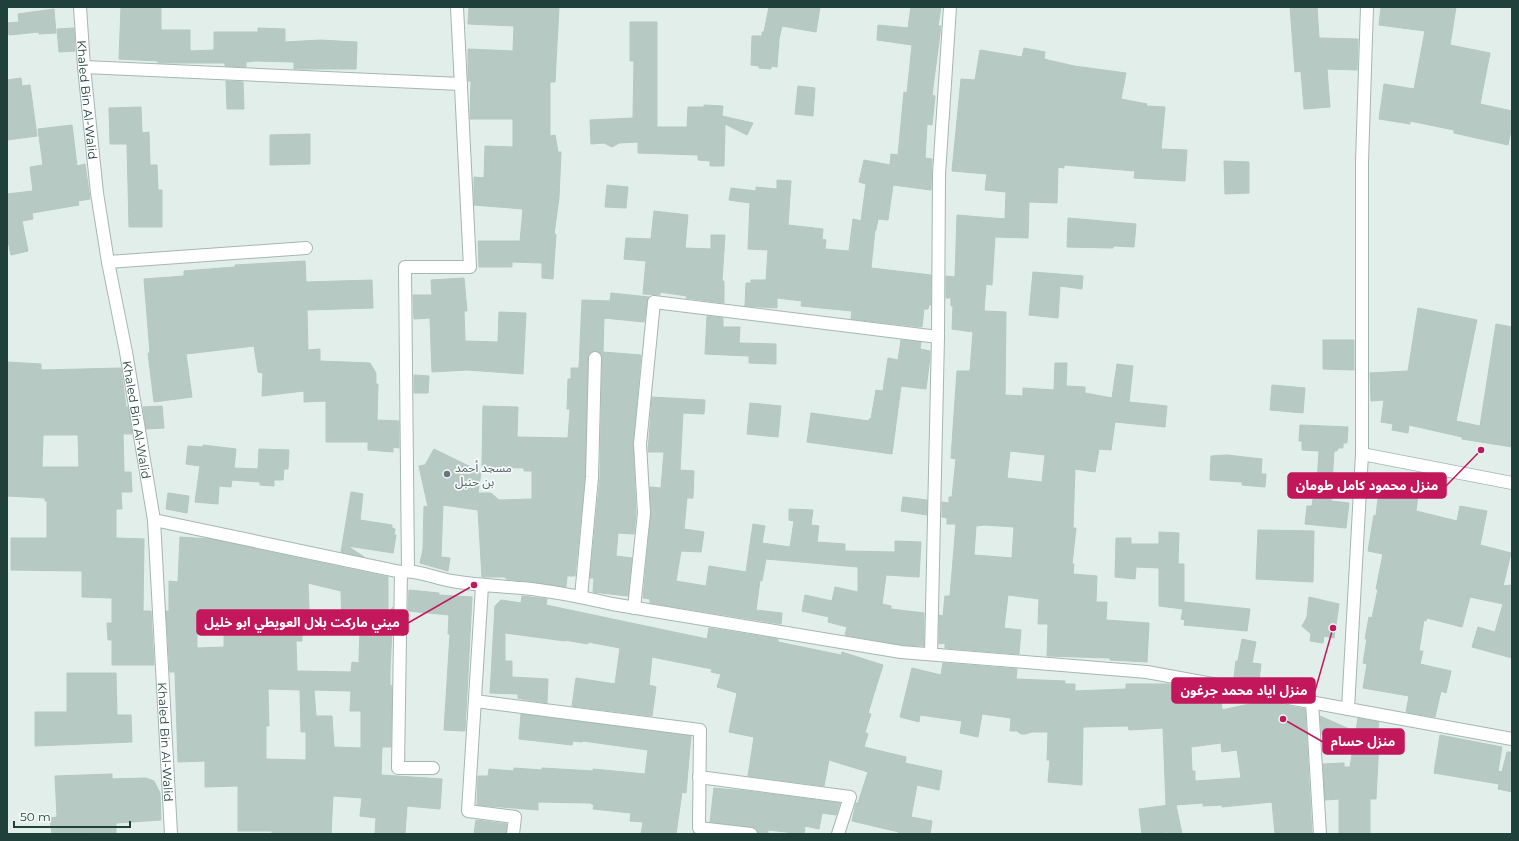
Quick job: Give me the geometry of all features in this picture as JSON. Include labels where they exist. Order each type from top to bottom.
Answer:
[{"type":"street","name":"Khaled Bin Al-Walid","points":[[80,7],[84,67],[97,193],[108,262],[126,352],[154,520],[171,834]]},
{"type":"street","points":[[433,768],[398,768],[404,571],[405,267],[470,267],[457,7]]},
{"type":"street","points":[[931,654],[938,337],[939,174],[950,7]]},
{"type":"street","points":[[1348,710],[1362,454],[1362,169],[1367,7]]},
{"type":"street","points":[[84,67],[461,84]]},
{"type":"street","points":[[108,262],[306,248]]},
{"type":"street","points":[[634,608],[644,514],[640,444],[654,302],[938,337]]},
{"type":"street","points":[[581,597],[592,477],[595,358]]},
{"type":"street","points":[[1362,454],[1512,483]]},
{"type":"street","points":[[154,520],[404,571],[441,580],[482,586],[522,588],[581,597],[634,608],[901,652],[1148,672],[1512,739]]},
{"type":"street","points":[[482,586],[468,811],[515,817],[513,834]]},
{"type":"street","points":[[475,701],[700,730],[699,828],[751,834]]},
{"type":"street","points":[[1312,702],[1320,834]]},
{"type":"street","points":[[699,777],[850,797],[838,834]]},
{"type":"building","points":[[121,7],[161,7],[161,30],[190,30],[190,51],[214,50],[214,32],[258,32],[258,28],[285,29],[285,42],[320,40],[357,42],[356,69],[294,69],[294,62],[255,61],[246,62],[246,67],[225,66],[225,63],[158,63],[158,61],[119,59]]},
{"type":"building","points":[[469,7],[559,7],[555,82],[550,82],[550,136],[555,135],[558,152],[561,152],[559,198],[554,234],[556,234],[553,279],[542,278],[542,263],[512,262],[512,267],[479,267],[478,241],[520,241],[523,209],[474,205],[474,177],[484,178],[485,146],[513,147],[513,119],[470,119],[471,81],[468,81],[468,49],[513,51],[514,26],[468,24]]},
{"type":"building","points":[[769,7],[820,7],[816,32],[782,26],[779,39],[777,67],[771,66],[771,69],[759,68],[759,66],[751,65],[752,36],[762,36]]},
{"type":"building","points":[[911,7],[941,7],[938,26],[941,26],[932,95],[935,96],[932,125],[927,124],[925,158],[932,159],[931,190],[893,185],[888,220],[878,219],[875,230],[871,268],[931,275],[931,305],[929,305],[928,309],[924,309],[922,327],[851,319],[852,311],[801,306],[802,301],[777,298],[777,308],[745,306],[746,283],[751,283],[751,280],[766,280],[768,250],[748,249],[750,203],[729,200],[731,188],[756,191],[756,187],[777,189],[777,180],[791,181],[788,225],[823,229],[822,239],[826,240],[825,249],[849,251],[853,219],[861,221],[866,184],[859,182],[864,160],[890,165],[891,154],[898,155],[904,92],[907,93],[912,45],[877,40],[878,25],[908,28]]},
{"type":"building","points":[[1290,7],[1317,7],[1319,38],[1358,39],[1357,70],[1327,69],[1330,107],[1304,109],[1301,71],[1295,72]]},
{"type":"building","points":[[1381,7],[1456,7],[1450,45],[1490,53],[1480,104],[1512,111],[1512,125],[1508,145],[1454,133],[1454,130],[1410,121],[1410,124],[1379,119],[1384,84],[1414,89],[1425,31],[1379,25]]},
{"type":"building","points":[[54,9],[56,33],[39,34],[39,32],[9,35],[7,23],[19,22],[18,14]]},
{"type":"building","points":[[630,22],[657,22],[657,127],[687,127],[688,107],[704,107],[704,105],[723,106],[722,116],[753,123],[747,135],[725,124],[724,166],[710,166],[710,161],[698,160],[698,155],[638,153],[638,142],[619,143],[612,147],[604,143],[591,144],[590,120],[633,118],[634,61],[630,61]]},
{"type":"building","points":[[74,28],[75,51],[59,52],[57,29]]},
{"type":"building","points":[[1024,48],[1045,52],[1044,59],[1074,66],[1126,73],[1121,99],[1147,104],[1146,106],[1165,107],[1161,149],[1187,150],[1185,181],[1134,178],[1135,171],[1064,165],[1064,168],[1058,167],[1057,203],[1029,202],[1028,238],[995,237],[992,285],[986,284],[984,311],[1006,312],[1005,395],[1023,396],[1023,388],[1054,390],[1055,363],[1067,363],[1066,386],[1085,387],[1085,393],[1112,398],[1117,364],[1133,366],[1129,402],[1167,406],[1165,427],[1115,422],[1111,450],[1099,449],[1095,472],[1075,469],[1073,528],[1076,528],[1072,564],[1074,564],[1073,574],[1097,576],[1096,602],[1107,602],[1106,620],[1149,623],[1147,662],[1110,660],[1110,658],[1047,656],[1048,624],[1038,624],[1039,599],[1008,595],[1004,628],[1021,630],[1019,654],[945,648],[945,643],[939,644],[939,615],[943,616],[945,596],[950,596],[956,524],[947,524],[947,518],[942,517],[942,502],[949,503],[949,497],[952,497],[956,459],[951,458],[957,371],[970,371],[973,332],[952,329],[953,306],[951,306],[951,298],[946,298],[946,276],[955,277],[957,215],[1005,219],[1006,192],[985,190],[987,174],[952,171],[961,79],[975,80],[980,50],[1022,57]],"holes":[[[1010,451],[1045,455],[1042,482],[1007,478]],[[985,525],[1014,527],[1012,558],[974,555],[976,526]]]},
{"type":"building","points":[[21,78],[22,86],[30,85],[37,136],[7,140],[7,80]]},
{"type":"building","points":[[226,81],[243,82],[244,109],[227,109]]},
{"type":"building","points":[[798,86],[815,88],[813,116],[795,114]]},
{"type":"building","points":[[141,107],[142,133],[149,132],[150,165],[157,165],[158,190],[162,190],[162,227],[129,227],[127,144],[110,144],[109,108]]},
{"type":"building","points":[[72,125],[77,166],[85,164],[90,199],[78,201],[79,205],[32,213],[33,219],[22,221],[28,251],[11,255],[7,236],[7,194],[33,191],[30,167],[43,165],[38,129]]},
{"type":"building","points":[[310,134],[310,164],[270,165],[270,135]]},
{"type":"building","points":[[1224,161],[1249,162],[1249,193],[1225,194]]},
{"type":"building","points":[[607,185],[628,187],[626,208],[605,207]]},
{"type":"building","points":[[654,211],[688,215],[685,248],[711,249],[711,235],[725,235],[722,281],[724,281],[724,303],[686,298],[687,296],[660,292],[660,295],[643,294],[646,261],[624,259],[626,238],[651,239]]},
{"type":"building","points":[[1068,218],[1136,224],[1134,247],[1067,247]]},
{"type":"building","points":[[305,261],[306,282],[372,280],[373,308],[307,310],[308,350],[320,349],[320,361],[370,363],[376,373],[376,384],[378,384],[377,420],[399,421],[399,448],[393,447],[393,452],[368,450],[368,442],[326,442],[326,401],[304,402],[304,391],[262,396],[263,373],[258,372],[254,346],[186,354],[192,397],[154,402],[148,353],[150,353],[144,279],[184,276],[184,271],[235,267],[235,265]]},
{"type":"building","points":[[1033,272],[1083,276],[1082,289],[1060,286],[1058,318],[1029,315]]},
{"type":"building","points":[[464,278],[467,311],[464,311],[465,341],[498,342],[499,312],[526,313],[523,374],[467,370],[432,372],[430,318],[414,319],[413,295],[432,295],[431,280]]},
{"type":"building","points":[[611,293],[649,297],[644,322],[604,318],[603,352],[641,355],[633,443],[636,513],[634,534],[618,533],[616,556],[632,558],[628,596],[593,592],[594,578],[590,578],[600,477],[602,358],[601,354],[596,351],[591,352],[588,358],[585,477],[575,576],[567,576],[566,587],[506,579],[506,577],[482,577],[478,510],[443,505],[441,557],[450,558],[448,571],[420,563],[423,549],[424,506],[428,507],[419,466],[425,465],[434,449],[481,472],[478,493],[491,493],[499,500],[532,499],[532,471],[524,471],[524,468],[482,467],[483,406],[518,407],[517,437],[568,438],[570,409],[567,409],[568,379],[571,379],[571,368],[579,368],[582,300],[610,301]]},
{"type":"building","points":[[1418,308],[1477,320],[1456,421],[1480,426],[1496,324],[1512,327],[1512,447],[1462,439],[1462,437],[1409,425],[1408,433],[1392,430],[1393,424],[1381,422],[1384,400],[1371,401],[1370,373],[1408,371]]},
{"type":"building","points":[[707,316],[723,318],[723,327],[740,327],[739,343],[776,344],[776,364],[749,363],[749,356],[705,354]]},
{"type":"building","points":[[901,340],[921,342],[920,349],[930,351],[930,357],[926,389],[901,386],[892,454],[807,442],[811,413],[869,421],[869,419],[871,419],[876,390],[883,391],[888,358],[898,360]]},
{"type":"building","points":[[1323,340],[1354,340],[1354,370],[1323,369]]},
{"type":"building","points":[[7,362],[41,364],[41,370],[121,368],[126,407],[128,407],[132,434],[123,434],[124,472],[131,472],[132,492],[121,492],[122,509],[116,509],[116,538],[144,539],[143,611],[151,611],[154,665],[112,665],[112,640],[108,640],[107,623],[112,623],[112,598],[82,597],[82,571],[11,570],[11,538],[47,538],[47,501],[45,501],[45,498],[7,496]],"holes":[[[43,435],[78,435],[79,467],[42,467]]]},
{"type":"building","points":[[414,375],[429,376],[428,393],[414,393]]},
{"type":"building","points":[[1272,385],[1305,388],[1303,413],[1270,410]]},
{"type":"building","points":[[652,397],[705,400],[704,414],[683,413],[680,470],[694,471],[693,498],[687,498],[684,529],[704,532],[701,552],[681,551],[676,581],[706,586],[709,566],[746,572],[753,524],[765,526],[762,543],[790,547],[794,521],[789,520],[789,509],[813,510],[811,525],[819,526],[817,542],[845,544],[845,551],[895,552],[895,541],[921,542],[919,577],[886,575],[882,604],[891,606],[891,609],[924,613],[924,646],[902,645],[845,635],[847,627],[828,622],[829,617],[802,611],[805,595],[832,601],[835,587],[858,592],[858,567],[766,559],[762,581],[760,580],[756,610],[782,613],[781,624],[650,603],[650,599],[643,598],[651,514],[650,487],[661,488],[664,452],[648,452]]},
{"type":"building","points":[[750,403],[781,406],[778,437],[747,434]]},
{"type":"building","points":[[162,406],[164,428],[146,429],[143,407]]},
{"type":"building","points":[[1300,425],[1348,427],[1347,443],[1343,443],[1343,448],[1338,448],[1337,451],[1334,451],[1331,501],[1349,503],[1346,528],[1305,524],[1307,506],[1312,506],[1313,499],[1316,499],[1319,451],[1302,450],[1302,441],[1299,441]]},
{"type":"building","points":[[203,445],[236,449],[234,468],[258,469],[259,449],[289,450],[288,469],[284,469],[283,480],[274,480],[274,486],[260,485],[260,482],[232,480],[231,487],[219,486],[218,504],[195,502],[200,466],[186,464],[188,446],[203,447]]},
{"type":"building","points":[[1227,455],[1262,459],[1261,474],[1266,474],[1265,487],[1242,485],[1242,482],[1210,480],[1211,456]]},
{"type":"building","points":[[1380,481],[1419,487],[1416,511],[1457,521],[1460,506],[1487,511],[1480,545],[1511,553],[1503,586],[1512,585],[1512,658],[1472,647],[1478,627],[1495,632],[1503,604],[1470,597],[1462,627],[1427,618],[1426,621],[1424,620],[1419,651],[1423,651],[1420,664],[1451,671],[1446,693],[1441,691],[1435,717],[1406,712],[1409,696],[1363,688],[1367,664],[1363,663],[1367,639],[1365,639],[1369,617],[1372,618],[1383,554],[1368,551],[1374,515],[1376,516]]},
{"type":"building","points":[[351,492],[363,494],[360,520],[392,525],[392,528],[395,529],[394,535],[396,535],[393,553],[348,546],[364,557],[341,552]]},
{"type":"building","points":[[168,493],[189,496],[187,513],[166,509]]},
{"type":"building","points":[[903,497],[927,500],[927,515],[901,511]]},
{"type":"building","points":[[1258,530],[1314,531],[1313,582],[1256,579]]},
{"type":"building","points":[[1159,532],[1179,533],[1178,564],[1184,564],[1184,602],[1250,609],[1247,631],[1184,625],[1185,620],[1181,619],[1183,609],[1159,606],[1159,568],[1136,567],[1135,579],[1115,577],[1116,538],[1131,538],[1131,544],[1159,544]]},
{"type":"building","points":[[180,537],[209,539],[388,577],[388,612],[393,607],[390,671],[390,685],[392,686],[391,747],[382,747],[381,775],[442,779],[440,809],[407,806],[405,834],[375,834],[376,818],[360,816],[362,798],[333,796],[331,834],[272,834],[272,831],[238,831],[238,786],[205,787],[205,761],[178,762],[175,672],[170,672],[166,611],[169,611],[169,581],[178,582]],"holes":[[[308,583],[341,591],[342,628],[360,628],[359,663],[352,662],[351,672],[297,671],[296,641],[302,641],[302,609],[309,609]],[[197,619],[224,620],[224,647],[197,648]],[[268,689],[300,690],[301,732],[306,732],[306,760],[266,759],[266,726],[269,726]],[[314,690],[351,691],[350,711],[361,711],[361,748],[334,747],[332,716],[316,716]]]},
{"type":"building","points":[[409,590],[439,593],[439,595],[472,597],[465,731],[444,730],[450,634],[448,634],[449,615],[408,611]]},
{"type":"building","points":[[522,596],[547,599],[546,605],[707,639],[709,628],[778,639],[778,642],[841,655],[842,652],[883,665],[868,713],[871,714],[865,732],[868,734],[864,747],[906,757],[905,763],[942,771],[939,790],[917,785],[911,817],[932,821],[930,834],[898,834],[899,832],[852,821],[856,803],[858,803],[868,772],[829,760],[824,786],[748,776],[754,737],[729,732],[737,693],[717,687],[721,674],[711,672],[712,669],[652,657],[649,685],[656,687],[652,716],[572,706],[576,678],[615,684],[620,648],[588,642],[588,644],[505,633],[505,661],[512,661],[512,677],[548,679],[547,703],[518,698],[518,694],[490,693],[495,606],[501,600],[521,603]]},
{"type":"building","points":[[1309,597],[1339,604],[1334,638],[1324,636],[1323,643],[1310,641],[1311,634],[1302,626],[1307,617]]},
{"type":"building","points":[[1242,639],[1256,642],[1252,663],[1261,664],[1259,680],[1234,677],[1236,661],[1238,661]]},
{"type":"building","points":[[943,663],[1017,669],[1016,679],[1065,681],[1065,684],[1075,684],[1075,691],[1126,689],[1126,684],[1168,684],[1192,688],[1192,699],[1221,698],[1222,710],[1263,701],[1305,709],[1312,834],[1275,834],[1272,802],[1222,807],[1222,805],[1203,806],[1203,803],[1176,805],[1182,834],[1169,834],[1169,832],[1142,834],[1139,809],[1166,806],[1163,728],[1129,730],[1128,726],[1083,727],[1082,785],[1048,782],[1050,760],[1047,760],[1048,732],[1021,734],[1017,731],[1010,731],[1011,718],[982,714],[978,737],[960,733],[962,721],[920,715],[919,722],[900,717],[912,668],[941,675]],"holes":[[[1221,743],[1222,752],[1237,750],[1241,778],[1195,781],[1195,771],[1192,771],[1191,747]]]},
{"type":"building","points":[[67,673],[116,673],[117,715],[131,715],[132,742],[35,746],[35,712],[67,712]]},
{"type":"building","points":[[521,714],[691,736],[686,793],[682,792],[676,834],[641,834],[643,822],[630,821],[631,813],[593,809],[594,805],[590,803],[538,802],[538,810],[477,805],[478,776],[488,776],[489,769],[514,771],[514,768],[542,770],[542,768],[593,771],[593,769],[645,774],[648,750],[583,741],[573,741],[572,745],[519,739]]},
{"type":"building","points":[[1320,716],[1356,732],[1358,718],[1379,722],[1376,741],[1379,741],[1376,799],[1370,799],[1370,834],[1339,834],[1339,799],[1325,800],[1323,764],[1344,763],[1344,767],[1350,767],[1355,735],[1322,735]]},
{"type":"building","points":[[1440,735],[1502,747],[1498,771],[1502,772],[1507,752],[1512,752],[1512,792],[1498,789],[1499,784],[1434,773]]},
{"type":"building","points":[[112,774],[112,779],[146,778],[154,781],[160,793],[161,820],[116,823],[116,833],[52,834],[50,818],[57,817],[55,776]]},
{"type":"building","points":[[714,788],[840,803],[836,815],[822,813],[819,829],[805,826],[804,834],[768,830],[768,833],[758,834],[756,828],[752,827],[710,822]]},
{"type":"building","points":[[476,820],[507,824],[506,834],[474,834]]},
{"type":"place","name":"منزل محمود كامل طومان","points":[[1481,450]]},
{"type":"place","name":"مسجد أحمد بن حنبل","points":[[447,474]]},
{"type":"place","name":"ميني ماركت بلال العويطي ابو خليل","points":[[474,585]]},
{"type":"place","name":"منزل اياد محمد جرغون","points":[[1333,628]]},
{"type":"place","name":"منزل حسام","points":[[1283,719]]}]
